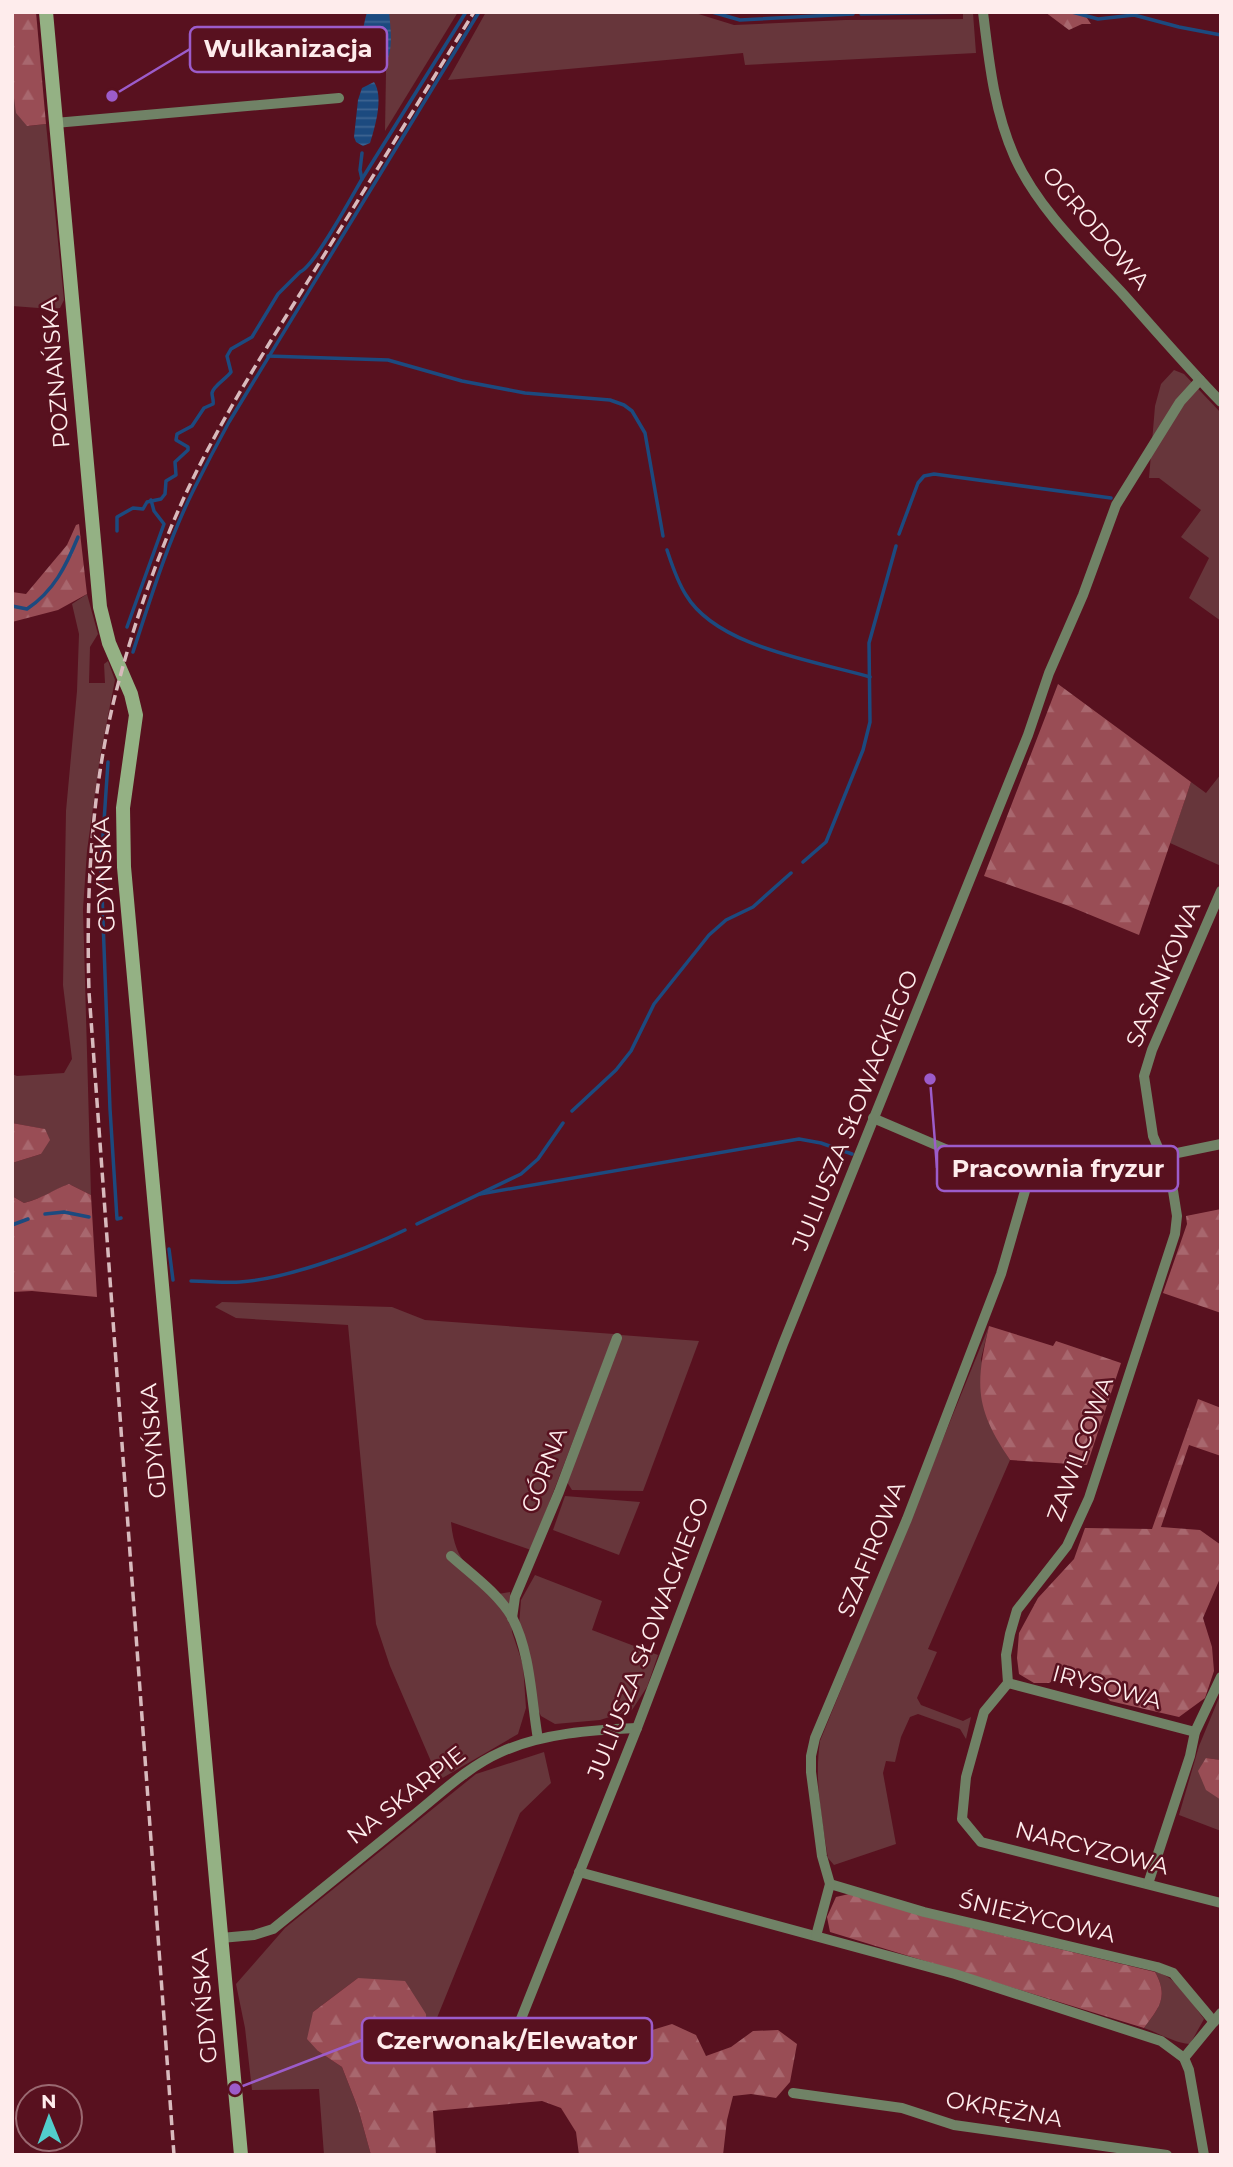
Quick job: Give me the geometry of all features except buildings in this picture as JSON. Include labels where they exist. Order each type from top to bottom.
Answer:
[{"type":"main road","name":"POZNAŃSKA","points":[[46,12],[100,607],[108,643],[131,694],[136,724]]},
{"type":"main road","name":"GDYŃSKA","points":[[136,724],[123,808],[124,867],[242,2155]]},
{"type":"street","name":"OGRODOWA","points":[[984,12],[991,77],[1001,120],[1025,177],[1051,213],[1221,402]]},
{"type":"street","points":[[55,123],[339,98]]},
{"type":"street","name":"JULIUSZA SŁOWACKIEGO","points":[[507,2054],[637,1728],[783,1344],[1028,735],[1049,673],[1083,595],[1116,505],[1180,402],[1200,380]]},
{"type":"street","name":"SASANKOWA","points":[[1161,1156],[1153,1136],[1144,1076],[1152,1050],[1221,891]]},
{"type":"street","points":[[873,1118],[1027,1184],[1221,1144]]},
{"type":"street","name":"ZAWILCOWA","points":[[1008,1683],[1006,1655],[1017,1610],[1067,1546],[1089,1498],[1175,1234],[1177,1216],[1171,1178],[1161,1156]]},
{"type":"street","name":"SZAFIROWA","points":[[816,1936],[830,1884],[822,1856],[811,1772],[815,1738],[904,1527],[996,1287],[1027,1184]]},
{"type":"street","name":"GÓRNA","points":[[512,1618],[515,1597],[559,1492],[617,1338]]},
{"type":"street","points":[[451,1556],[501,1602],[512,1618],[524,1652],[538,1739]]},
{"type":"street","points":[[1148,1884],[1190,1756],[1195,1732],[1221,1677]]},
{"type":"street","name":"IRYSOWA","points":[[1008,1683],[1195,1732]]},
{"type":"street","name":"NARCYZOWA","points":[[1008,1683],[984,1712],[966,1777],[962,1819],[981,1842],[1221,1903]]},
{"type":"street","name":"NA SKARPIE","points":[[221,1938],[254,1935],[273,1928],[469,1771],[500,1752],[538,1739],[607,1729],[637,1728]]},
{"type":"street","points":[[579,1872],[955,1974],[1161,2041],[1184,2058],[1193,2083],[1203,2155]]},
{"type":"street","name":"ŚNIEŻYCOWA","points":[[830,1884],[924,1912],[1157,1967],[1173,1973],[1217,2018]]},
{"type":"street","points":[[1184,2058],[1217,2018]]},
{"type":"street","name":"OKRĘŻNA","points":[[793,2092],[902,2108],[954,2125],[1167,2155]]},
{"type":"shaded area","points":[[387,12],[458,12],[385,131]]},
{"type":"shaded area","points":[[486,12],[692,12],[734,25],[963,19],[963,13],[973,13],[976,53],[745,65],[743,53],[448,80]]},
{"type":"shaded area","points":[[12,83],[17,113],[28,126],[46,124],[64,300],[60,308],[12,306]]},
{"type":"shaded area","points":[[1174,370],[1184,374],[1221,413],[1221,621],[1189,598],[1209,558],[1181,537],[1201,510],[1159,478],[1149,478],[1155,406],[1161,384]]},
{"type":"shaded area","points":[[87,594],[98,634],[90,647],[89,683],[105,683],[104,664],[108,661],[115,680],[100,757],[87,851],[83,909],[91,1195],[69,1184],[24,1203],[12,1196],[12,1163],[41,1154],[44,1129],[12,1123],[12,1074],[64,1073],[72,1059],[63,985],[66,811],[77,691],[79,634],[72,604]]},
{"type":"shaded area","points":[[1221,774],[1221,866],[1170,843],[1191,782],[1206,793]]},
{"type":"shaded area","points":[[222,1302],[392,1307],[425,1320],[614,1334],[531,1550],[451,1522],[456,1547],[466,1564],[498,1594],[510,1592],[512,1632],[523,1665],[526,1708],[518,1734],[439,1780],[390,1666],[376,1624],[348,1325],[236,1318],[215,1307]]},
{"type":"shaded area","points":[[989,1326],[981,1359],[1005,1452],[1010,1460],[928,1649],[937,1652],[917,1698],[921,1705],[963,1721],[971,1717],[966,1739],[960,1729],[918,1714],[910,1717],[901,1737],[895,1762],[886,1761],[883,1773],[896,1844],[834,1865],[828,1858],[820,1800],[820,1741]]},
{"type":"shaded area","points":[[621,1335],[699,1341],[643,1491],[572,1490],[567,1482]]},
{"type":"shaded area","points":[[565,1496],[640,1502],[619,1555],[553,1530]]},
{"type":"shaded area","points":[[535,1575],[602,1601],[592,1630],[658,1655],[647,1687],[632,1710],[600,1720],[555,1724],[541,1716],[533,1699],[519,1625],[521,1600]]},
{"type":"shaded area","points":[[1221,1693],[1221,1760],[1206,1758],[1221,1800],[1221,1831],[1179,1815],[1199,1746]]},
{"type":"shaded area","points":[[544,1752],[551,1783],[520,1813],[426,2045],[426,2014],[358,1978],[313,2012],[318,2051],[342,2067],[358,2108],[371,2155],[324,2155],[319,2089],[252,2090],[245,2028],[236,1984],[285,1928],[476,1774]]},
{"type":"shaded area","points":[[1155,1972],[1177,1984],[1204,2019],[1190,2044],[1172,2040],[1144,2028],[1162,1995]]},
{"type":"green space","points":[[12,12],[36,12],[46,124],[27,126],[16,113],[12,83]]},
{"type":"green space","points":[[1045,12],[1083,12],[1091,24],[1082,24],[1069,30]]},
{"type":"green space","points":[[79,524],[87,594],[58,610],[12,622],[12,592],[26,594],[67,545],[76,525]]},
{"type":"green space","points":[[1058,684],[1191,782],[1139,935],[984,876]]},
{"type":"green space","points":[[12,1123],[45,1129],[50,1140],[41,1154],[12,1163]]},
{"type":"green space","points":[[69,1184],[91,1195],[97,1297],[32,1291],[12,1292],[12,1196],[24,1203]]},
{"type":"green space","points":[[1221,1209],[1221,1313],[1163,1293],[1187,1224],[1186,1216]]},
{"type":"green space","points":[[989,1326],[1053,1346],[1056,1341],[1121,1363],[1087,1465],[1010,1460],[990,1426],[981,1396],[981,1365]]},
{"type":"green space","points":[[1198,1399],[1221,1408],[1221,1456],[1189,1445],[1161,1527],[1200,1530],[1221,1545],[1221,1576],[1203,1618],[1212,1647],[1214,1671],[1205,1698],[1179,1717],[1110,1701],[1095,1683],[1080,1675],[1062,1676],[1049,1683],[1034,1683],[1019,1674],[1019,1633],[1038,1598],[1074,1559],[1085,1528],[1152,1529]]},
{"type":"green space","points":[[1206,1758],[1221,1760],[1221,1800],[1206,1790],[1198,1771]]},
{"type":"green space","points":[[849,1894],[923,1916],[1155,1972],[1161,1988],[1160,2002],[1144,2028],[830,1932],[827,1917],[836,1897]]},
{"type":"green space","points":[[358,1978],[405,1981],[426,2014],[427,2045],[517,2058],[580,2049],[613,2049],[649,2031],[672,2024],[696,2035],[706,2056],[731,2047],[753,2031],[778,2030],[797,2044],[790,2082],[776,2098],[751,2094],[733,2096],[723,2155],[579,2155],[576,2132],[561,2108],[542,2101],[433,2111],[436,2155],[371,2155],[358,2108],[342,2067],[318,2051],[307,2039],[313,2012]]},
{"type":"water","points":[[367,12],[389,12],[389,55],[382,68],[375,73],[365,68],[362,55]]},
{"type":"water","points":[[374,82],[377,88],[378,112],[370,143],[363,146],[356,142],[354,137],[358,100],[362,88]]},
{"type":"waterway","points":[[362,179],[466,12]]},
{"type":"waterway","points":[[133,652],[176,529],[225,430],[479,12]]},
{"type":"waterway","points":[[712,12],[740,20],[853,14]]},
{"type":"waterway","points":[[861,14],[967,12]]},
{"type":"waterway","points":[[1072,12],[1098,19],[1134,15],[1221,35]]},
{"type":"waterway","points":[[117,531],[117,517],[133,508],[143,509],[147,502],[161,499],[165,494],[166,481],[176,475],[175,462],[188,450],[188,447],[176,440],[177,434],[192,426],[204,408],[213,404],[213,390],[231,372],[227,356],[231,349],[252,337],[278,294],[306,267],[323,245],[362,179],[362,153]]},
{"type":"waterway","points":[[268,356],[388,360],[462,381],[525,393],[610,400],[624,405],[632,411],[645,433],[663,536]]},
{"type":"waterway","points":[[899,534],[918,483],[924,476],[934,474],[1111,498]]},
{"type":"waterway","points":[[127,627],[164,524],[154,511],[151,500]]},
{"type":"waterway","points":[[12,606],[27,609],[45,594],[64,568],[78,537]]},
{"type":"waterway","points":[[803,862],[826,842],[863,750],[870,722],[869,643],[896,546]]},
{"type":"waterway","points":[[667,550],[686,595],[701,613],[720,628],[769,650],[870,677]]},
{"type":"waterway","points":[[108,762],[101,866],[110,1109],[117,1219],[121,1218]]},
{"type":"waterway","points":[[572,1111],[616,1070],[631,1051],[654,1004],[709,935],[726,920],[753,907],[791,873]]},
{"type":"waterway","points":[[417,1224],[521,1174],[538,1159],[563,1123]]},
{"type":"waterway","points":[[480,1194],[799,1139],[821,1143],[852,1154]]},
{"type":"waterway","points":[[45,1214],[64,1212],[89,1217]]},
{"type":"waterway","points":[[12,1225],[28,1219]]},
{"type":"waterway","points":[[191,1281],[240,1282],[280,1276],[368,1247],[405,1230]]},
{"type":"waterway","points":[[169,1249],[173,1280]]},
{"type":"railway","points":[[174,2155],[89,992],[88,916],[92,841],[101,766],[116,692],[131,640],[157,563],[188,489],[218,430],[252,373],[474,12]]},
{"type":"place","name":"Wulkanizacja","points":[[112,96]]},
{"type":"place","name":"Pracownia fryzur","points":[[930,1079]]},
{"type":"place","name":"Czerwonak/Elewator","points":[[235,2089]]}]
